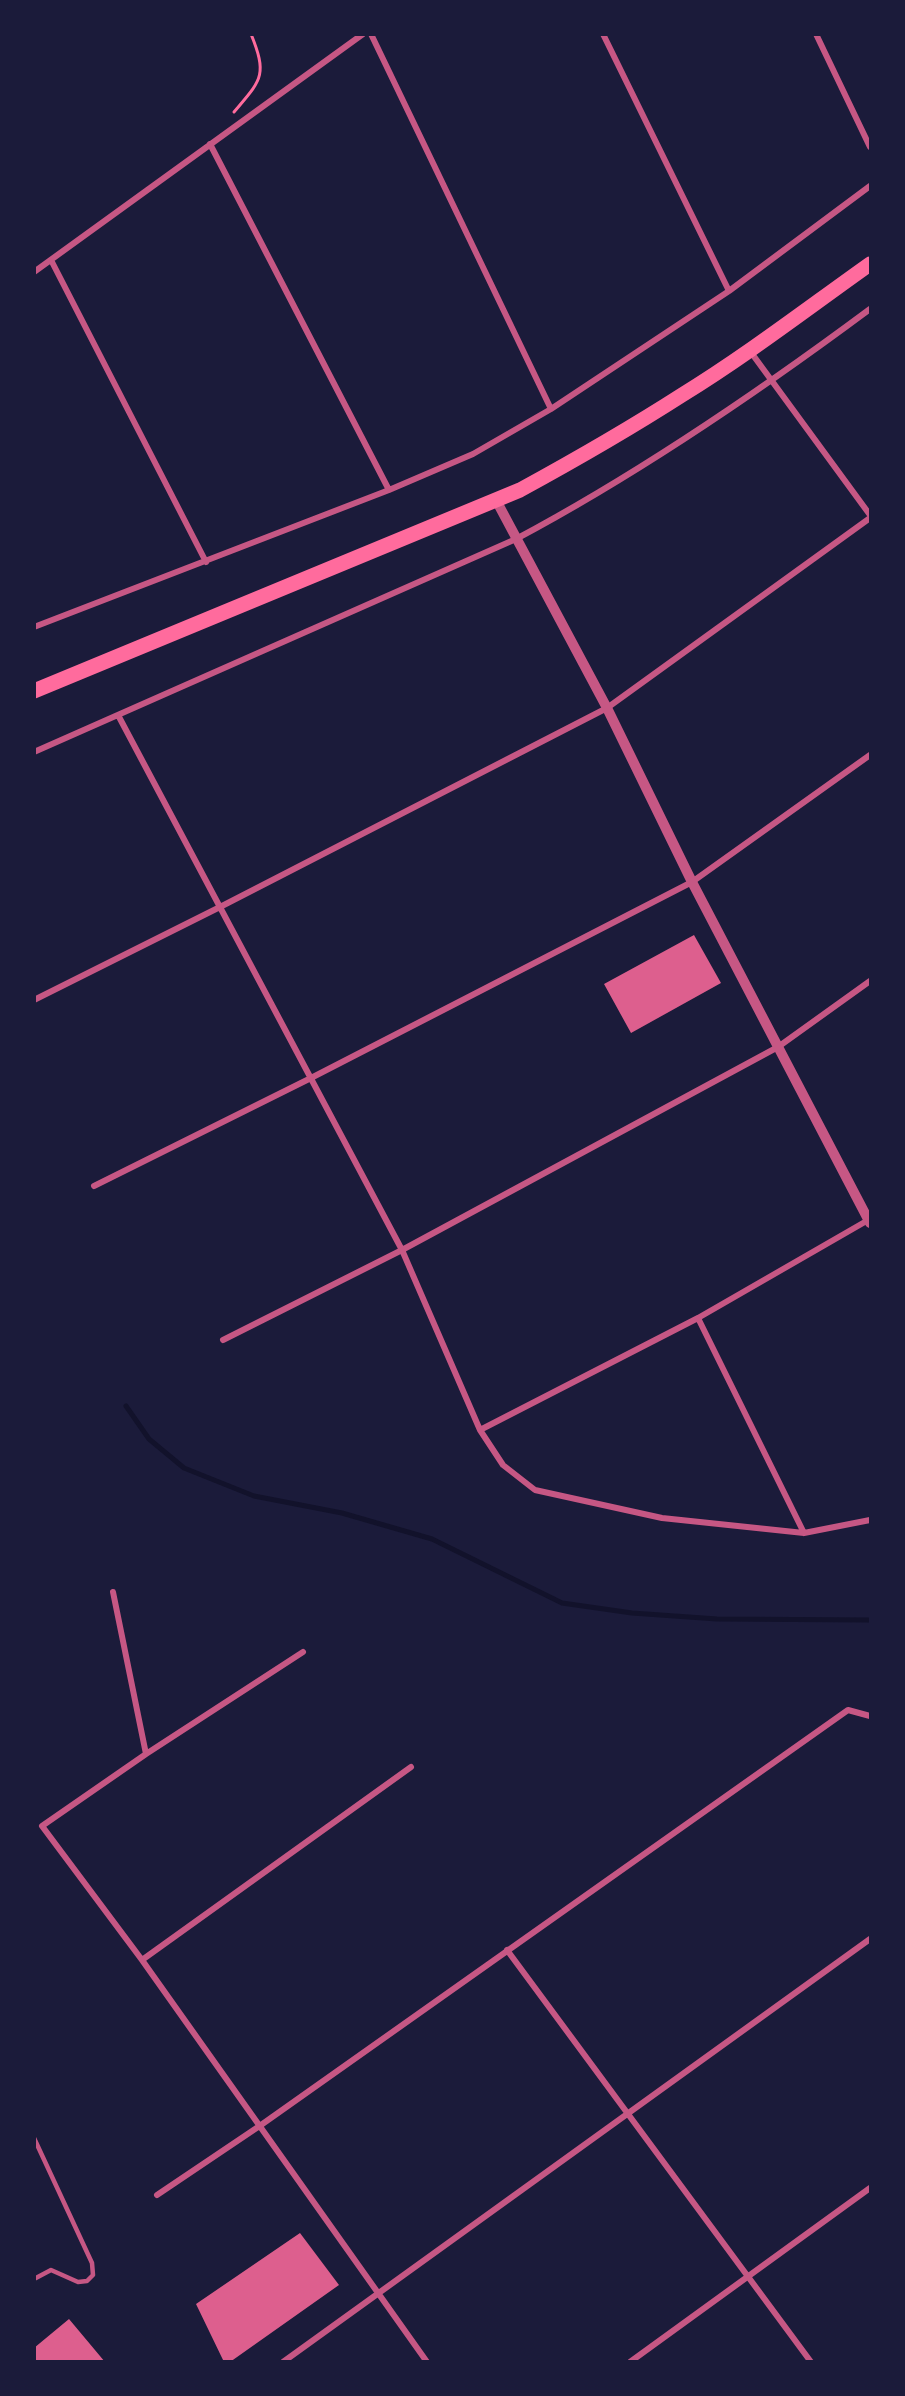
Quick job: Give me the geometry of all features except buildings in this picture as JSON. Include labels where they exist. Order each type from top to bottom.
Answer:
[{"type":"main road","points":[[34,691],[520,490],[584,455],[683,395],[750,351],[870,264]]},
{"type":"street","points":[[34,272],[363,34]]},
{"type":"street","points":[[371,34],[551,409]]},
{"type":"street","points":[[603,34],[729,291]]},
{"type":"street","points":[[816,34],[870,147]]},
{"type":"street","points":[[210,144],[389,490]]},
{"type":"street","points":[[34,627],[389,490],[473,454],[551,409],[729,291],[870,186]]},
{"type":"street","points":[[51,260],[206,562]]},
{"type":"street","points":[[34,752],[516,539],[573,508],[772,381],[870,309]]},
{"type":"street","points":[[34,1000],[607,708],[870,516],[750,351]]},
{"type":"street","points":[[480,1430],[698,1318],[870,1221],[692,882],[607,708],[496,500]]},
{"type":"street","points":[[118,715],[402,1250],[480,1430],[503,1465],[536,1490],[662,1518],[804,1533],[870,1520]]},
{"type":"street","points":[[94,1186],[311,1078],[692,882],[870,755]]},
{"type":"street","points":[[223,1340],[402,1250],[778,1047],[870,981]]},
{"type":"street","points":[[698,1318],[804,1533]]},
{"type":"street","points":[[113,1592],[146,1754]]},
{"type":"street","points":[[303,1652],[146,1754],[42,1826],[261,2125],[427,2361]]},
{"type":"street","points":[[157,2195],[261,2125],[848,1710],[870,1716]]},
{"type":"street","points":[[142,1960],[411,1767]]},
{"type":"street","points":[[283,2361],[870,1939]]},
{"type":"street","points":[[507,1950],[811,2361]]},
{"type":"street","points":[[630,2361],[749,2277],[870,2187]]},
{"type":"lane","points":[[34,2138],[92,2263],[93,2275],[87,2281],[78,2282],[51,2270],[34,2279]]},
{"type":"path","points":[[234,112],[258,84],[261,58],[251,34]]},
{"type":"waterway","points":[[126,1406],[149,1439],[184,1468],[254,1496],[342,1513],[432,1539],[562,1603],[632,1613],[717,1619],[870,1620]]}]
